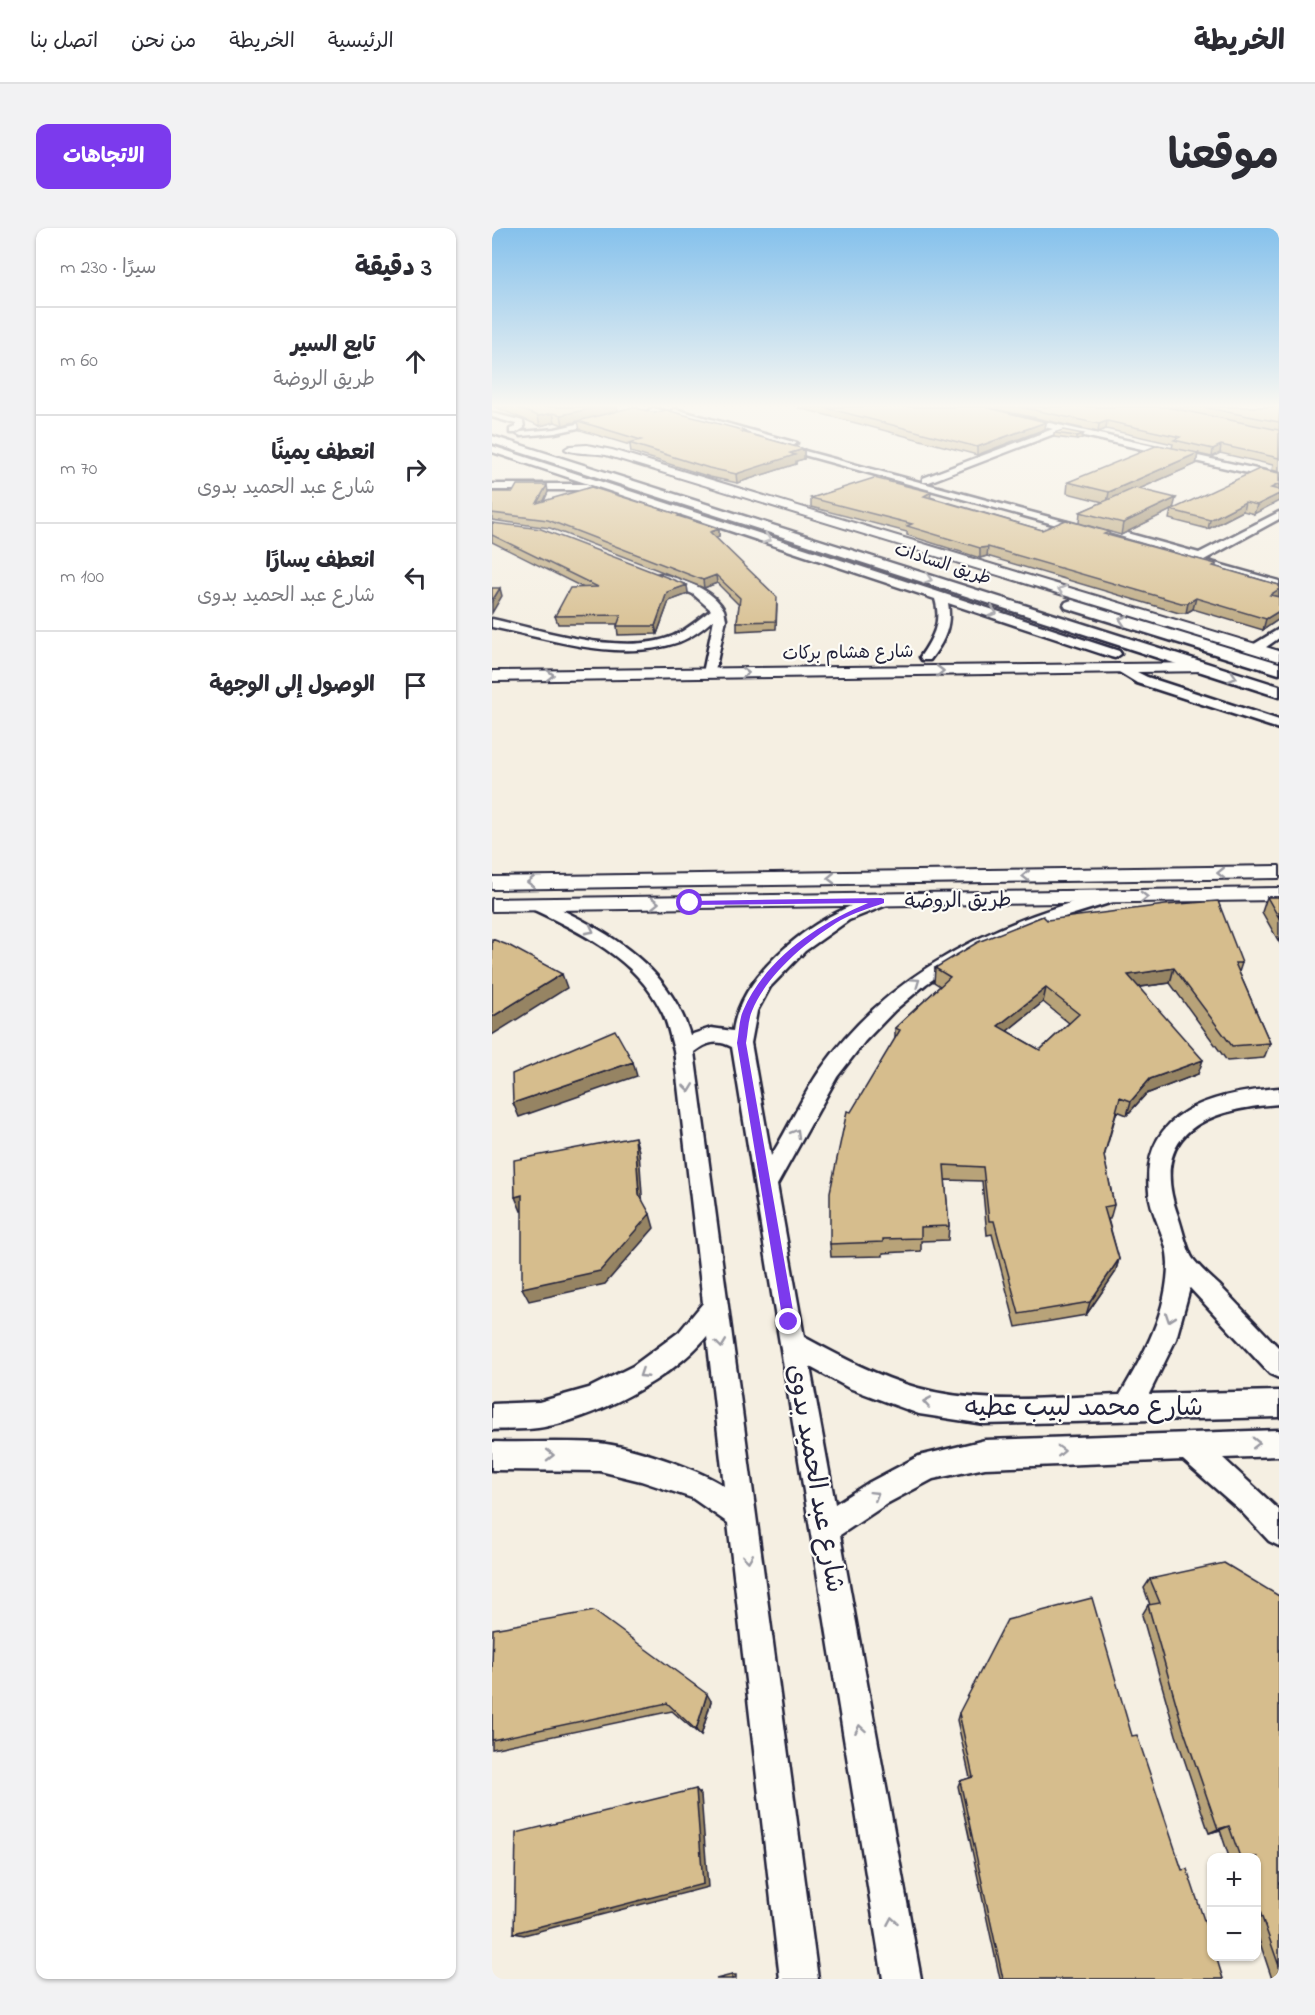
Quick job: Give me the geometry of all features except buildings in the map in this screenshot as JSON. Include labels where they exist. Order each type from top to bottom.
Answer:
[{"type":"main road","name":"طريق السادات","points":[[646,489],[1279,692]]},
{"type":"main road","name":"طريق السادات","points":[[704,489],[886,547],[1156,625],[1279,669]]},
{"type":"main road","points":[[862,558],[883,555],[887,551],[886,547]]},
{"type":"main road","points":[[899,570],[899,565],[905,561],[926,559]]},
{"type":"street","points":[[611,489],[1115,654],[1123,661],[1124,669],[1142,680],[1279,726]]},
{"type":"street","points":[[725,489],[1156,625],[1279,656]]},
{"type":"street","points":[[946,489],[1263,576],[1279,578]]},
{"type":"street","points":[[951,489],[965,494]]},
{"type":"street","points":[[1201,556],[1279,514]]},
{"type":"street","points":[[1216,561],[1279,525]]},
{"type":"street","points":[[1160,548],[1201,556],[1263,576],[1279,584]]},
{"type":"street","points":[[652,574],[699,592],[718,610],[720,619],[711,667]]},
{"type":"street","points":[[926,657],[939,641],[944,629],[944,606],[940,596]]},
{"type":"street","points":[[492,623],[596,644],[623,647],[650,646],[674,639],[692,630],[718,610]]},
{"type":"street","points":[[1255,649],[1279,633]]},
{"type":"street","name":"شارع هشام بركات","points":[[492,676],[926,657],[1115,654],[1140,647]]},
{"type":"street","name":"شارع هشام بركات","points":[[492,663],[711,667],[1204,668]]},
{"type":"street","name":"طريق الروضة","points":[[492,883],[1279,872]]},
{"type":"street","name":"طريق الروضة","points":[[492,905],[1279,894]]},
{"type":"street","points":[[766,1184],[828,1074],[865,1028],[906,989],[953,957],[1004,931],[1057,911],[1110,897]]},
{"type":"street","name":"شارع عبد الحميد بدوى","points":[[881,901],[840,918],[811,937],[786,959],[764,984],[747,1012],[741,1043],[902,1979]]},
{"type":"street","points":[[538,904],[599,935],[628,956],[652,981],[671,1010],[684,1050],[799,1979]]},
{"type":"street","points":[[684,1050],[695,1040],[711,1034],[728,1036],[741,1043]]},
{"type":"street","points":[[1127,1408],[1156,1359],[1173,1310],[1180,1261],[1160,1193],[1159,1166],[1167,1141],[1184,1122],[1206,1107],[1235,1099],[1279,1096]]},
{"type":"street","points":[[1180,1261],[1279,1366]]},
{"type":"street","points":[[492,1417],[550,1412],[594,1399],[642,1376],[687,1340],[716,1306]]},
{"type":"street","name":"شارع محمد لبيب عطيه","points":[[794,1344],[858,1379],[919,1401],[984,1411],[1279,1404]]},
{"type":"street","name":"شارع محمد لبيب عطيه","points":[[826,1527],[878,1493],[929,1466],[985,1454],[1279,1443]]},
{"type":"street","points":[[1187,1445],[1250,1500],[1279,1531]]},
{"type":"street","points":[[492,1456],[600,1457],[642,1467],[700,1487],[743,1516]]},
{"type":"route","points":[[690,903],[881,901],[840,918],[811,937],[786,959],[764,984],[747,1012],[741,1043],[789,1322]]}]
